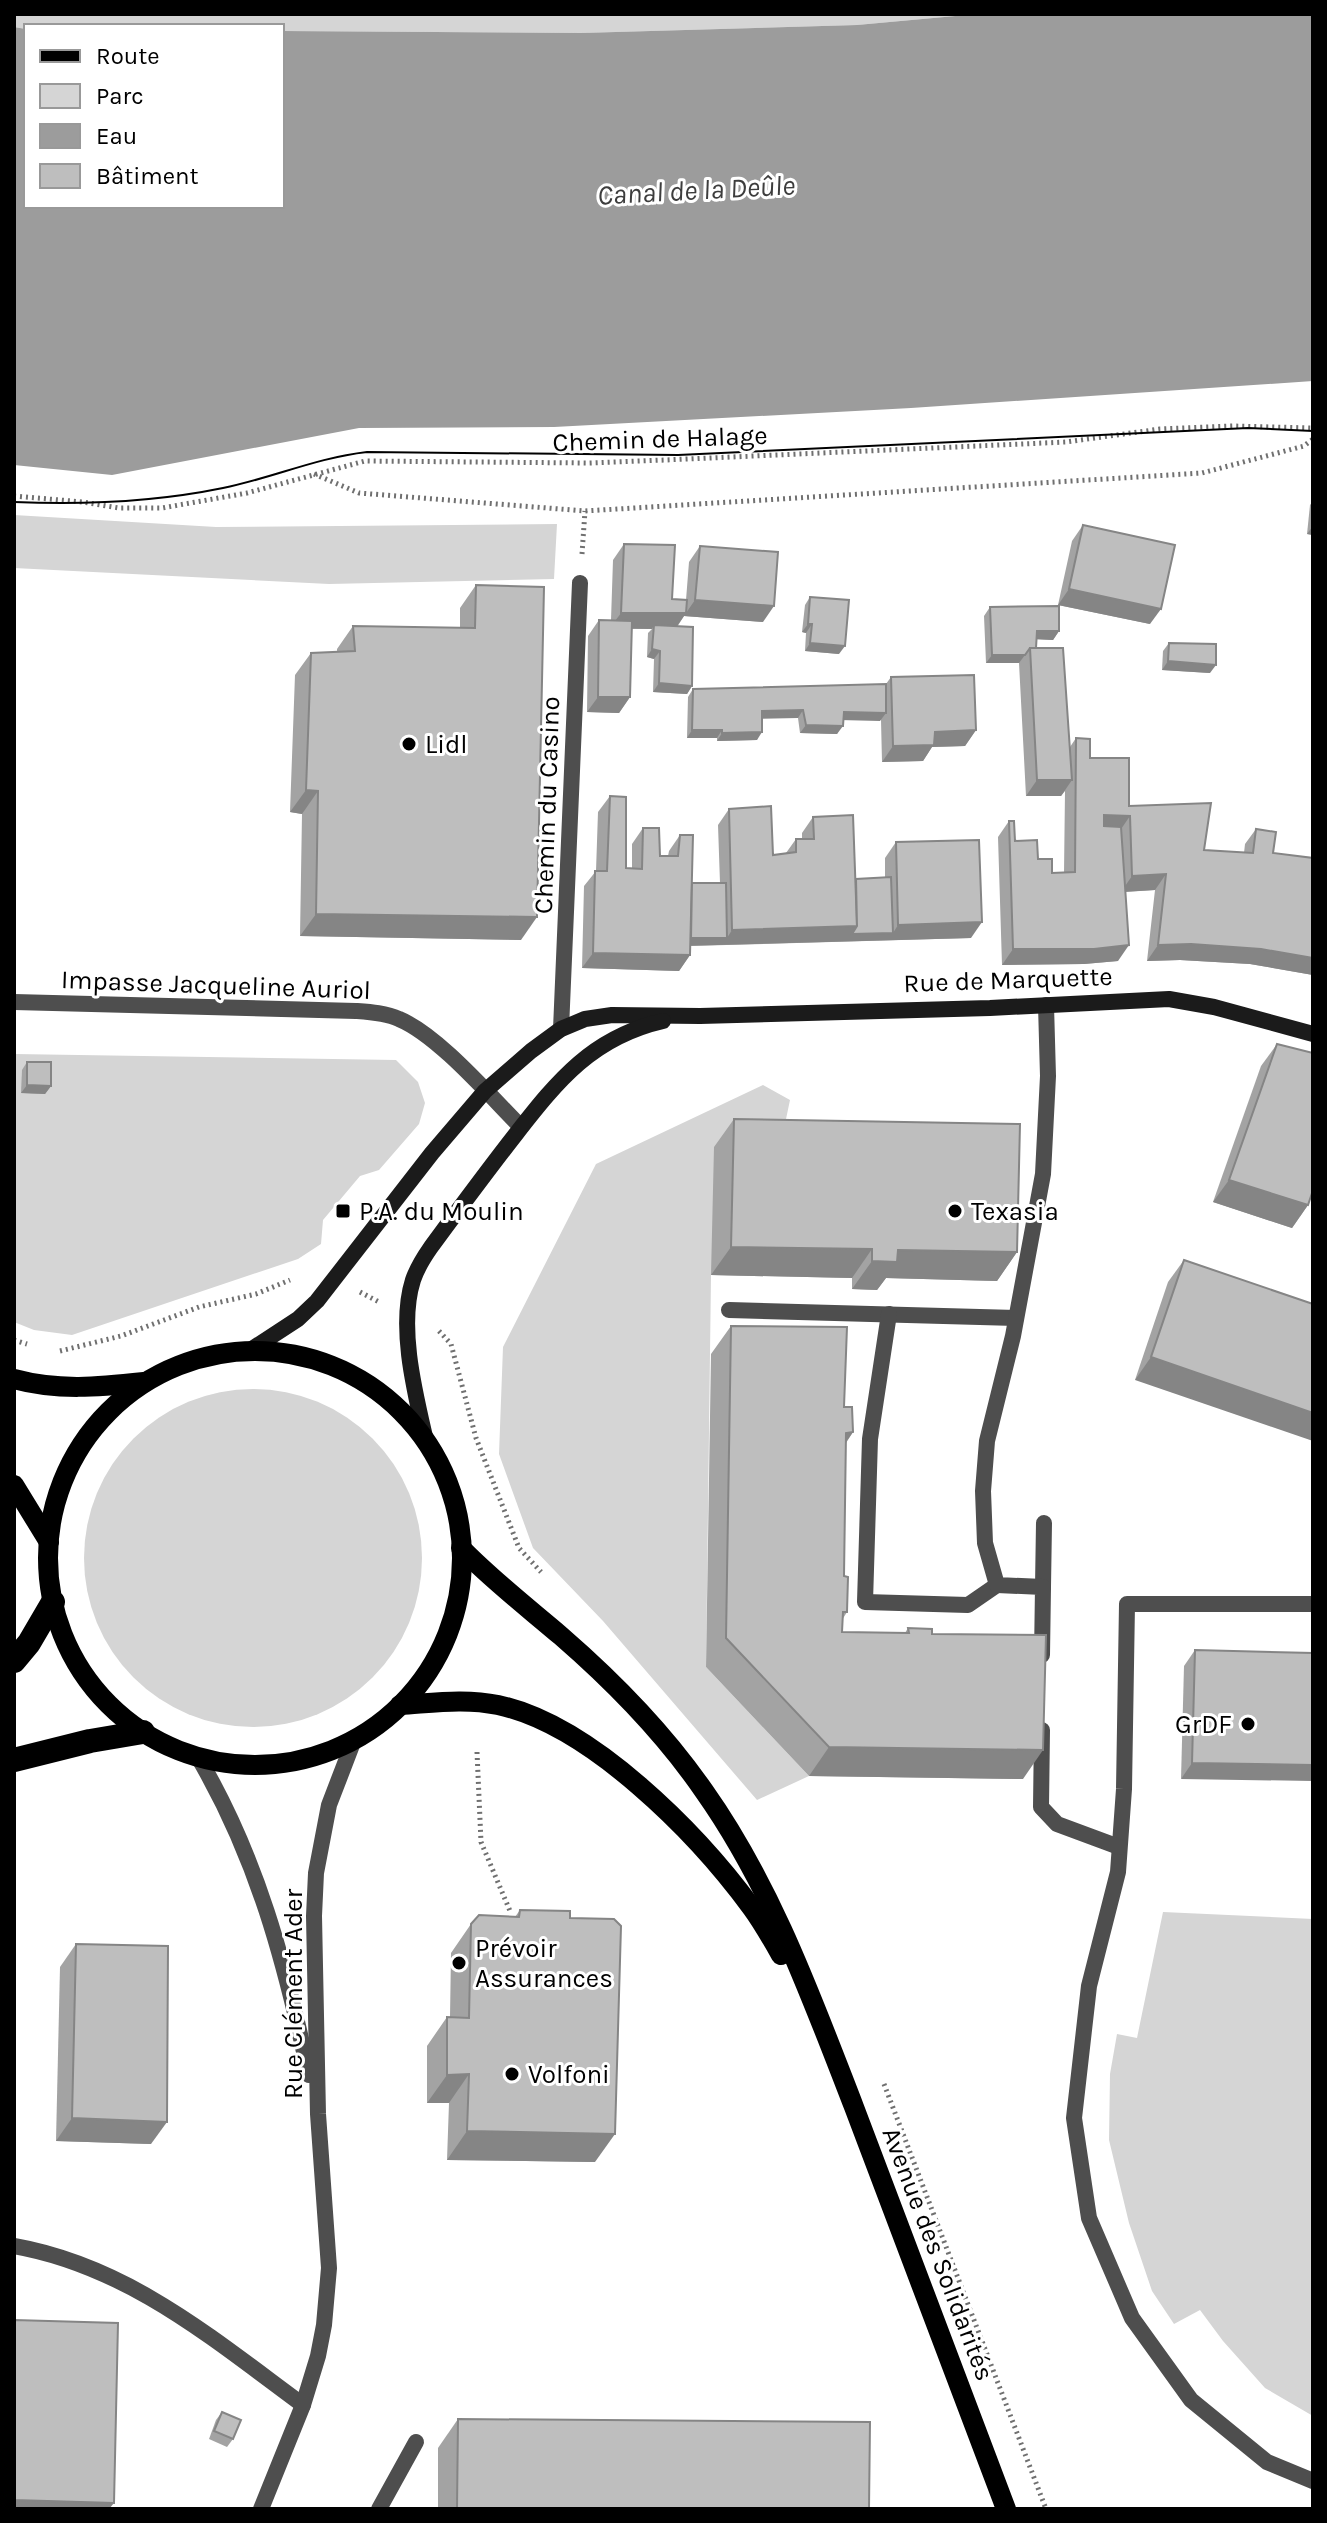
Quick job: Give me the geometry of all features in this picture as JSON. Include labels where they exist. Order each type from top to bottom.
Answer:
[{"type":"highway","points":[[14,1661],[29,1643],[53,1602]]},
{"type":"highway","points":[[14,1760],[90,1741],[143,1732]]},
{"type":"main road","points":[[249,1351],[286,1353],[340,1369],[357,1377],[387,1399],[426,1441],[451,1492],[460,1529],[459,1591],[447,1633],[428,1672],[400,1705],[354,1740],[317,1755],[277,1764],[237,1764],[198,1757],[143,1732],[111,1707],[85,1676],[66,1641],[50,1582],[49,1542],[64,1479],[85,1441],[113,1408],[148,1381],[197,1360],[249,1351]]},
{"type":"main road","points":[[14,1379],[75,1388],[148,1381]]},
{"type":"main road","points":[[14,1485],[49,1542]]},
{"type":"main road","name":"Avenue des Solidarités","points":[[461,1548],[485,1573],[605,1677],[665,1739],[705,1791],[731,1833],[770,1903],[820,2017],[1006,2509]]},
{"type":"main road","name":"Avenue des Solidarités","points":[[400,1705],[450,1701],[506,1707],[570,1735],[608,1762],[656,1801],[722,1869],[754,1910],[820,2017]]},
{"type":"street","name":"Chemin du Casino","points":[[561,1029],[580,583]]},
{"type":"street","name":"Rue de Marquette","points":[[249,1351],[298,1319],[317,1301],[432,1153],[485,1091],[561,1029],[585,1019],[612,1015],[700,1016],[990,1008],[1169,999],[1214,1007],[1313,1034]]},
{"type":"street","name":"Impasse Jacqueline Auriol","points":[[14,1002],[375,1013],[397,1017],[432,1040],[521,1127]]},
{"type":"street","points":[[997,1585],[985,1543],[983,1491],[987,1441],[1016,1318],[1043,1174],[1048,1076],[1046,1005]]},
{"type":"street","name":"Rue de Marquette","points":[[426,1441],[410,1359],[407,1317],[413,1279],[431,1247],[540,1101],[566,1074],[593,1051],[629,1030],[700,1016]]},
{"type":"street","points":[[729,1310],[1016,1318]]},
{"type":"street","points":[[889,1314],[870,1439],[865,1602],[968,1605],[997,1585],[1043,1587]]},
{"type":"street","points":[[1042,1665],[1044,1523]]},
{"type":"street","points":[[1313,1604],[1127,1604],[1124,1789],[1118,1872],[1089,1986],[1074,2118],[1089,2218],[1132,2318],[1191,2400],[1267,2462],[1313,2481]]},
{"type":"street","points":[[1042,1712],[1041,1807],[1057,1824],[1119,1847]]},
{"type":"street","name":"Rue Clément Ader","points":[[318,2114],[316,1873],[329,1805],[354,1740]]},
{"type":"street","name":"Rue Clément Ader","points":[[198,1757],[231,1816],[280,1950],[318,2114]]},
{"type":"street","points":[[261,2509],[303,2405],[322,2340],[329,2268],[318,2114]]},
{"type":"street","points":[[14,2246],[82,2264],[143,2293],[204,2330],[303,2405]]},
{"type":"street","points":[[379,2509],[416,2442]]},
{"type":"path","name":"Chemin de Halage","points":[[14,496],[119,508],[162,508],[247,493],[365,461],[650,461],[1066,442],[1175,428],[1313,428]]},
{"type":"path","points":[[313,474],[359,493],[585,511],[1202,473],[1291,450],[1313,439]]},
{"type":"path","points":[[580,583],[585,511]]},
{"type":"path","points":[[14,1340],[29,1345]]},
{"type":"path","points":[[477,1752],[481,1842],[510,1911]]},
{"type":"green space","points":[[14,14],[977,14],[857,25],[581,33],[284,31],[284,24],[24,24],[24,29],[14,27]]},
{"type":"green space","points":[[14,515],[216,527],[557,524],[554,579],[329,584],[14,568]]},
{"type":"green space","points":[[14,1054],[396,1060],[418,1082],[425,1103],[419,1124],[379,1170],[360,1176],[323,1220],[321,1244],[298,1259],[72,1335],[34,1330],[14,1322]]},
{"type":"green space","points":[[763,1085],[790,1100],[781,1143],[711,1275],[706,1667],[809,1776],[757,1800],[603,1621],[533,1548],[499,1454],[503,1347],[596,1164]]},
{"type":"green space","points":[[253,1389],[286,1392],[318,1402],[347,1417],[373,1438],[394,1464],[409,1493],[419,1525],[422,1558],[419,1591],[409,1623],[394,1652],[373,1678],[347,1699],[318,1714],[286,1724],[253,1727],[220,1724],[188,1714],[159,1699],[133,1678],[112,1652],[97,1623],[87,1591],[84,1558],[87,1525],[97,1493],[112,1464],[133,1438],[159,1417],[188,1402],[220,1392]]},
{"type":"green space","points":[[1163,1912],[1313,1919],[1313,2416],[1265,2388],[1200,2310],[1174,2324],[1152,2291],[1129,2223],[1109,2140],[1110,2074],[1117,2034],[1137,2038]]},
{"type":"water","name":"Canal de la Deûle","points":[[977,14],[1313,14],[1313,381],[911,408],[554,427],[359,428],[112,475],[14,465],[14,27],[24,29],[24,208],[284,208],[284,31],[581,33],[857,25]]},
{"type":"building","points":[[1083,525],[1175,545],[1161,609],[1069,589]]},
{"type":"building","points":[[624,544],[675,545],[672,599],[687,600],[686,613],[621,613]]},
{"type":"building","points":[[700,546],[778,552],[774,606],[695,600]]},
{"type":"building","name":"Lidl","points":[[476,585],[544,587],[537,917],[316,914],[318,791],[306,790],[311,653],[355,651],[353,626],[475,628]]},
{"type":"building","points":[[810,597],[849,600],[845,646],[810,643]]},
{"type":"building","points":[[1059,606],[1059,631],[1037,631],[1036,648],[1030,648],[1025,655],[992,655],[990,607]]},
{"type":"building","points":[[599,620],[632,621],[630,697],[598,697]]},
{"type":"building","points":[[654,625],[693,627],[692,686],[659,683],[660,651],[652,649]]},
{"type":"building","points":[[1169,643],[1216,644],[1216,665],[1168,661]]},
{"type":"building","points":[[1030,648],[1063,648],[1072,780],[1037,780]]},
{"type":"building","points":[[974,675],[976,730],[935,732],[934,745],[893,746],[891,677]]},
{"type":"building","points":[[886,684],[886,713],[844,712],[843,726],[806,725],[803,710],[762,711],[762,732],[692,730],[693,689]]},
{"type":"building","points":[[1076,738],[1090,739],[1090,758],[1129,758],[1129,806],[1211,803],[1204,850],[1253,853],[1256,829],[1276,832],[1273,853],[1313,858],[1313,958],[1261,949],[1158,945],[1166,874],[1132,876],[1130,816],[1104,815],[1104,826],[1121,827],[1129,945],[1094,949],[1013,949],[1009,821],[1014,821],[1015,841],[1037,840],[1038,859],[1052,859],[1052,873],[1075,872]]},
{"type":"building","points":[[610,796],[626,797],[626,868],[642,869],[643,828],[659,828],[660,856],[678,856],[680,835],[693,835],[690,955],[593,953],[595,871],[607,871]]},
{"type":"building","points":[[771,806],[773,855],[796,852],[796,839],[814,839],[813,817],[853,815],[857,926],[732,930],[729,809]]},
{"type":"building","points":[[979,840],[982,922],[898,925],[896,842]]},
{"type":"building","points":[[891,877],[893,933],[852,934],[857,926],[856,879]]},
{"type":"building","points":[[692,883],[726,883],[727,938],[691,938]]},
{"type":"building","points":[[1277,1044],[1313,1053],[1313,1190],[1308,1205],[1229,1180]]},
{"type":"building","points":[[27,1062],[51,1062],[51,1086],[27,1085]]},
{"type":"building","points":[[734,1119],[1020,1124],[1017,1252],[898,1250],[897,1262],[872,1261],[872,1249],[731,1247]]},
{"type":"building","points":[[1184,1260],[1313,1304],[1313,1413],[1151,1357]]},
{"type":"building","points":[[731,1326],[847,1327],[844,1407],[852,1407],[853,1432],[846,1433],[844,1576],[848,1577],[847,1612],[843,1612],[842,1632],[909,1633],[908,1628],[932,1629],[932,1634],[1046,1635],[1043,1750],[829,1747],[726,1638]]},
{"type":"building","name":"GrDF","points":[[1195,1650],[1313,1653],[1313,1765],[1192,1763]]},
{"type":"building","name":"Volfoni","points":[[520,1910],[570,1911],[570,1918],[614,1919],[621,1926],[615,2134],[467,2131],[469,2074],[447,2075],[447,2017],[469,2018],[471,1924],[479,1915],[519,1917]]},
{"type":"building","points":[[76,1944],[168,1946],[167,2122],[72,2118]]},
{"type":"building","points":[[14,2320],[118,2323],[114,2503],[14,2500]]},
{"type":"building","points":[[222,2412],[241,2420],[233,2439],[214,2431]]},
{"type":"building","points":[[458,2419],[870,2422],[869,2509],[457,2509]]},
{"type":"tram line","points":[[14,502],[93,503],[172,497],[241,484],[367,452],[678,455],[1248,428],[1313,431]]},
{"type":"place","name":"Lidl","points":[[409,744]]},
{"type":"place","name":"P.A. du Moulin","points":[[343,1211]]},
{"type":"place","name":"Texasia","points":[[955,1211]]},
{"type":"place","name":"GrDF","points":[[1248,1724]]},
{"type":"place","name":"Prévoir Assurances","points":[[459,1963]]},
{"type":"place","name":"Volfoni","points":[[512,2074]]}]
